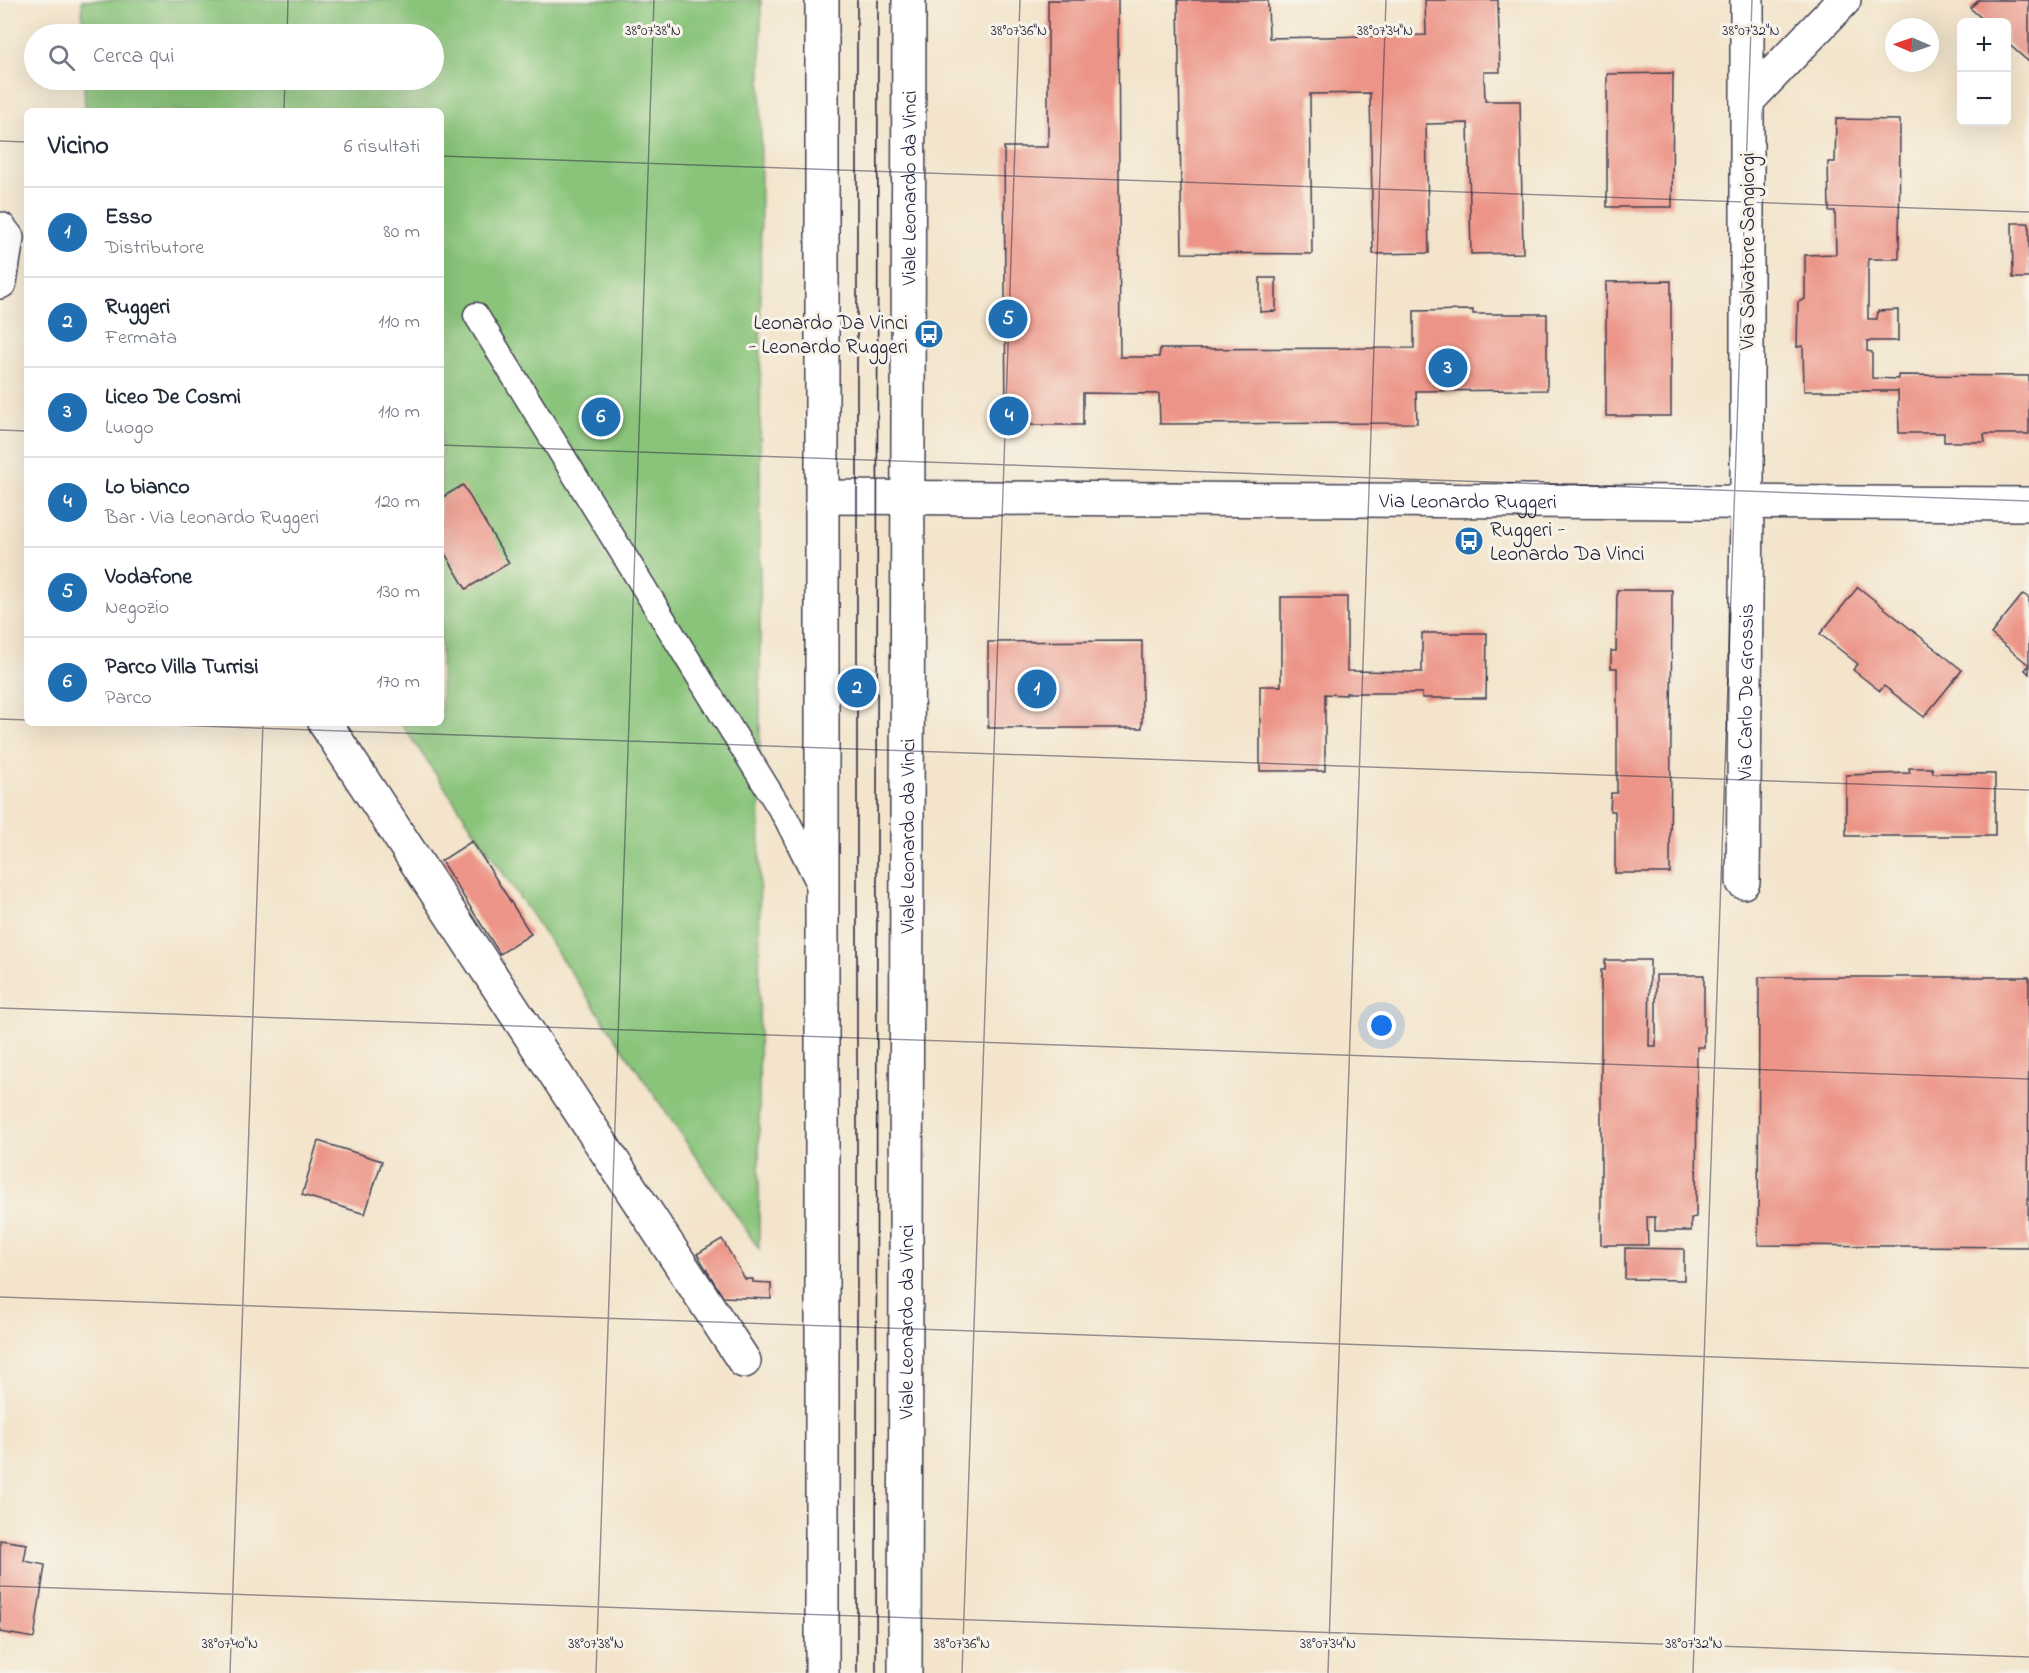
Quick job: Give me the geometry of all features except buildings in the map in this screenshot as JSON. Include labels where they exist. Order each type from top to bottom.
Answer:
[{"type":"street","points":[[822,0],[822,1673]]},
{"type":"street","name":"Viale Leonardo da Vinci","points":[[905,1673],[909,0]]},
{"type":"street","name":"Via Salvatore Sangiorgi","points":[[1747,0],[1747,502]]},
{"type":"street","points":[[1747,101],[1844,0]]},
{"type":"street","points":[[3,233],[24,264]]},
{"type":"street","points":[[0,282],[3,233]]},
{"type":"street","name":"Via Leonardo Ruggeri","points":[[823,497],[2029,504]]},
{"type":"street","name":"Via Carlo De Grossis","points":[[1743,882],[1747,502]]},
{"type":"street","points":[[327,726],[744,1361]]},
{"type":"lane","points":[[476,315],[787,820],[823,890]]},
{"type":"green space","points":[[82,0],[761,0],[759,1249],[403,726],[444,726],[444,108],[85,108],[84,90],[444,90],[444,24],[83,24]]},
{"type":"tram line","points":[[857,0],[857,1673]]},
{"type":"tram line","points":[[876,1673],[878,0]]},
{"type":"place","name":"Vodafone","points":[[1008,319]]},
{"type":"place","name":"Leonardo Da Vinci - Leonardo Ruggeri","points":[[929,334]]},
{"type":"place","name":"Liceo De Cosmi","points":[[1448,368]]},
{"type":"place","name":"Lo bianco","points":[[1009,416]]},
{"type":"place","name":"Parco Villa Turrisi","points":[[601,417]]},
{"type":"place","name":"Ruggeri - Leonardo Da Vinci","points":[[1469,541]]},
{"type":"place","name":"Ruggeri","points":[[857,688]]},
{"type":"place","name":"Esso","points":[[1037,689]]}]
